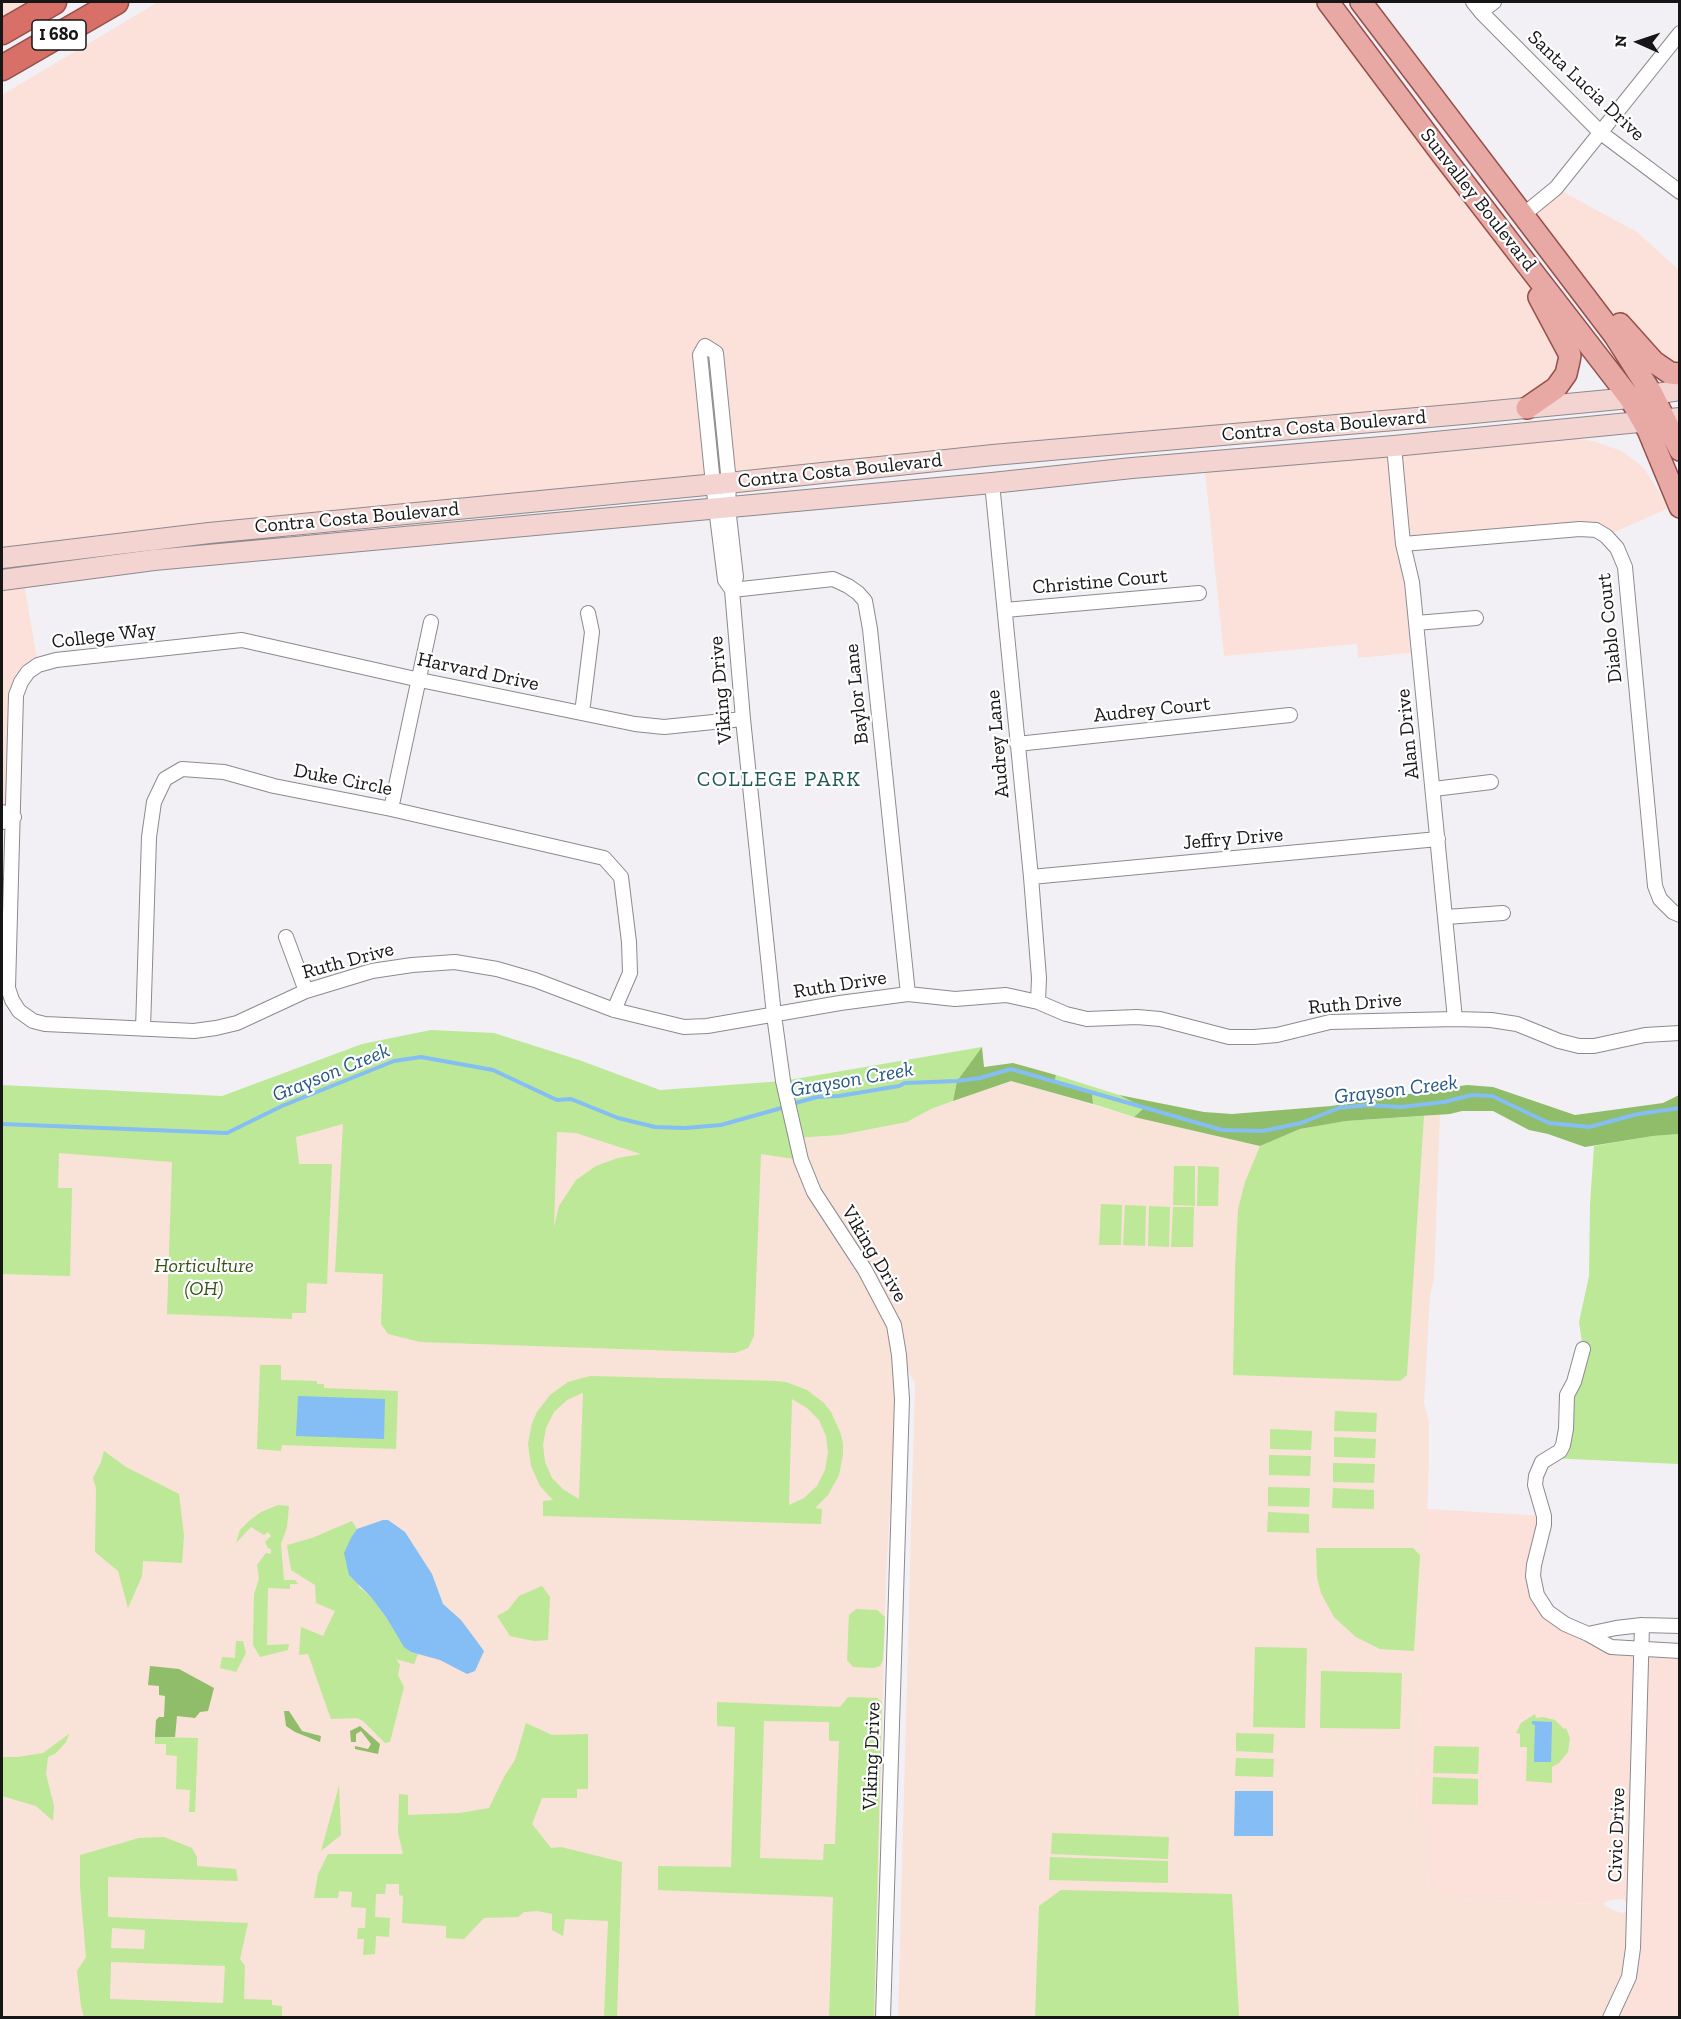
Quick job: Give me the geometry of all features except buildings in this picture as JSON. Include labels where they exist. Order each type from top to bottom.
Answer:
[{"type":"highway","name":"I 680","points":[[2,32],[54,2]]},
{"type":"highway","name":"I 680","points":[[2,68],[116,2]]},
{"type":"main road","name":"Sunvalley Boulevard","points":[[1328,2],[1630,398],[1648,430],[1680,507]]},
{"type":"main road","name":"Sunvalley Boulevard","points":[[1361,2],[1615,336],[1652,394],[1672,418],[1680,450]]},
{"type":"main road","points":[[1445,157],[1456,158],[1462,163],[1501,213],[1507,217],[1523,215]]},
{"type":"main road","points":[[1513,246],[1570,355],[1566,374],[1561,382],[1527,408]]},
{"type":"main road","points":[[1590,305],[1615,319],[1654,362],[1670,373],[1680,374]]},
{"type":"main road","name":"Contra Costa Boulevard","points":[[2,558],[209,532],[721,484],[993,455],[1527,408],[1630,398],[1680,390]]},
{"type":"main road","points":[[1394,446],[1398,433],[1407,429],[1442,425],[1463,414]]},
{"type":"main road","name":"Contra Costa Boulevard","points":[[2,580],[165,559],[992,483],[1132,468],[1394,446],[1672,418]]},
{"type":"street","points":[[1477,7],[1494,2]]},
{"type":"street","name":"Santa Lucia Drive","points":[[1477,7],[1601,133],[1680,192]]},
{"type":"street","points":[[1523,215],[1556,188],[1680,33]]},
{"type":"street","points":[[705,346],[716,353],[721,484],[700,355],[705,346]]},
{"type":"street","name":"Alan Drive","points":[[1394,446],[1403,544],[1412,582],[1455,1018]]},
{"type":"street","name":"Audrey Lane","points":[[992,483],[1031,877],[1039,978],[1038,1002]]},
{"type":"street","name":"Viking Drive","points":[[721,484],[725,580],[732,590],[743,719],[783,1081],[801,1160],[814,1192],[865,1270],[894,1325],[902,1379],[884,2018]]},
{"type":"street","name":"Diablo Court","points":[[1403,544],[1580,529],[1596,530],[1606,536],[1617,548],[1625,567],[1655,886],[1660,899],[1673,912],[1680,915]]},
{"type":"street","name":"Baylor Lane","points":[[732,590],[833,579],[848,586],[865,601],[870,629],[908,994]]},
{"type":"street","name":"Christine Court","points":[[1005,610],[1199,593]]},
{"type":"street","points":[[582,713],[592,632],[588,613]]},
{"type":"street","points":[[1416,623],[1476,618]]},
{"type":"street","points":[[392,809],[431,622]]},
{"type":"street","name":"Harvard Drive","points":[[207,644],[242,640],[420,680],[635,724],[664,727],[743,719]]},
{"type":"street","name":"College Way","points":[[19,1011],[8,988],[6,817],[16,695],[21,682],[28,672],[38,665],[56,660],[207,644]]},
{"type":"street","name":"Audrey Court","points":[[1017,744],[1290,715]]},
{"type":"street","name":"Duke Circle","points":[[143,1029],[149,837],[154,802],[165,779],[182,769],[224,772],[274,786],[392,809],[604,858],[621,877],[629,942],[630,973],[615,1010]]},
{"type":"street","points":[[1434,789],[1491,782]]},
{"type":"street","name":"Jeffry Drive","points":[[1031,877],[1438,839]]},
{"type":"street","points":[[1446,917],[1503,913]]},
{"type":"street","points":[[286,937],[306,992]]},
{"type":"street","name":"Ruth Drive","points":[[19,1011],[33,1021],[45,1024],[194,1031],[237,1023],[306,992],[372,971],[455,962],[497,969],[535,980],[615,1010],[684,1027],[707,1026],[840,1003],[908,994],[955,999],[1006,995],[1038,1002],[1066,1014],[1087,1019],[1137,1017],[1160,1019],[1229,1037],[1277,1035],[1330,1022],[1455,1018],[1517,1024],[1559,1041],[1579,1046],[1594,1046],[1645,1035],[1680,1034]]},
{"type":"street","points":[[1583,1349],[1568,1395],[1563,1444],[1560,1451],[1542,1462],[1536,1476],[1535,1485],[1544,1516],[1533,1576],[1537,1595],[1548,1612],[1565,1624],[1611,1647],[1680,1651]]},
{"type":"street","points":[[1588,1634],[1642,1625],[1680,1626]]},
{"type":"street","name":"Civic Drive","points":[[1610,2018],[1629,1977],[1633,1948],[1642,1625]]},
{"type":"shaded area","points":[[2,2],[54,2],[2,32]]},
{"type":"shaded area","points":[[158,2],[1328,2],[1513,246],[1569,361],[1527,408],[2,558],[2,95]]},
{"type":"shaded area","points":[[1556,188],[1637,232],[1679,270],[1679,374],[1647,355],[1523,215]]},
{"type":"shaded area","points":[[1525,433],[1593,441],[1622,451],[1644,468],[1669,508],[1606,536],[1596,530],[1404,544],[1419,652],[1358,658],[1357,644],[1224,656],[1204,462]]},
{"type":"shaded area","points":[[23,577],[38,665],[21,682],[14,817],[2,812],[2,580]]},
{"type":"shaded area","points":[[396,1073],[796,1138],[840,1135],[907,1122],[931,1109],[1011,1081],[1134,1117],[1260,1146],[1300,1129],[1346,1121],[1440,1115],[1434,1278],[1430,1296],[1424,1403],[1429,1422],[1429,1461],[1416,1814],[1431,1827],[1428,1890],[1448,1892],[1447,1900],[1603,1904],[1622,1913],[1634,1907],[1633,1948],[1610,2017],[898,2017],[915,1383],[900,1356],[886,1573],[875,2017],[2,2017],[2,1134]]},
{"type":"shaded area","points":[[1427,1509],[1544,1516],[1534,1565],[1548,1612],[1611,1647],[1679,1651],[1679,2017],[1610,2017],[1634,1907],[1622,1899],[1610,1900],[1603,1904],[1447,1900],[1428,1891],[1431,1827],[1416,1814]]},
{"type":"green space","name":"Horticulture (OH)","points":[[431,1030],[494,1033],[579,1060],[660,1090],[783,1081],[982,1047],[957,1081],[953,1101],[931,1109],[907,1122],[840,1135],[796,1138],[801,1160],[761,1154],[754,1336],[748,1348],[735,1353],[420,1342],[388,1334],[381,1324],[383,1274],[335,1272],[343,1124],[296,1137],[299,1164],[332,1164],[327,1284],[307,1283],[306,1313],[292,1313],[292,1319],[167,1314],[172,1162],[59,1153],[58,1188],[72,1188],[70,1276],[2,1274],[2,1085],[222,1096],[362,1044]],"holes":[[[557,1132],[576,1133],[641,1154],[618,1158],[596,1166],[576,1180],[559,1206],[554,1227]]]},
{"type":"green space","points":[[982,1047],[984,1067],[1013,1063],[1056,1075],[1054,1083],[1092,1093],[1093,1104],[1011,1081],[953,1101],[957,1081]]},
{"type":"green space","points":[[1056,1075],[1119,1095],[1144,1108],[1134,1117],[1093,1104],[1092,1093],[1054,1082]]},
{"type":"green space","points":[[1467,1085],[1493,1087],[1575,1115],[1663,1103],[1679,1095],[1679,1134],[1585,1147],[1529,1130],[1493,1111],[1462,1111],[1450,1114],[1346,1121],[1300,1129],[1260,1146],[1134,1117],[1144,1108],[1119,1095],[1204,1112],[1232,1114],[1331,1106]]},
{"type":"green space","points":[[1424,1116],[1407,1375],[1400,1381],[1233,1375],[1238,1209],[1245,1182],[1260,1146],[1300,1129],[1346,1121]]},
{"type":"green space","points":[[1679,1134],[1679,1464],[1549,1458],[1566,1429],[1583,1349],[1579,1322],[1589,1276],[1594,1146]]},
{"type":"green space","points":[[1174,1166],[1195,1166],[1195,1206],[1173,1205]]},
{"type":"green space","points":[[1198,1166],[1219,1167],[1218,1206],[1197,1206]]},
{"type":"green space","points":[[1101,1204],[1122,1205],[1121,1245],[1099,1245]]},
{"type":"green space","points":[[1125,1205],[1146,1206],[1145,1246],[1123,1245]]},
{"type":"green space","points":[[1149,1206],[1170,1207],[1169,1247],[1148,1246]]},
{"type":"green space","points":[[1173,1207],[1194,1207],[1193,1247],[1171,1247]]},
{"type":"green space","points":[[260,1365],[281,1365],[281,1380],[317,1381],[317,1384],[324,1384],[324,1388],[398,1391],[396,1449],[282,1445],[281,1451],[257,1449]]},
{"type":"green space","points":[[590,1376],[775,1381],[786,1382],[807,1390],[824,1403],[831,1412],[843,1443],[839,1475],[828,1495],[815,1508],[822,1509],[821,1524],[543,1516],[543,1501],[553,1500],[540,1486],[531,1466],[528,1444],[532,1423],[537,1412],[550,1395],[568,1382]],"holes":[[[583,1394],[579,1499],[564,1490],[552,1478],[545,1462],[543,1445],[546,1428],[554,1412],[567,1400]],[[792,1399],[807,1408],[819,1420],[826,1436],[828,1453],[825,1470],[817,1486],[804,1498],[789,1505]]]},
{"type":"green space","points":[[1335,1411],[1377,1413],[1376,1432],[1334,1431]]},
{"type":"green space","points":[[1270,1429],[1312,1431],[1311,1450],[1270,1449]]},
{"type":"green space","points":[[1334,1437],[1376,1439],[1375,1458],[1334,1457]]},
{"type":"green space","points":[[104,1451],[126,1467],[179,1494],[184,1536],[182,1563],[143,1561],[142,1576],[128,1608],[118,1571],[95,1552],[96,1488],[93,1478]]},
{"type":"green space","points":[[1269,1455],[1311,1456],[1310,1476],[1269,1475]]},
{"type":"green space","points":[[1333,1463],[1375,1464],[1374,1483],[1333,1482]]},
{"type":"green space","points":[[1268,1487],[1310,1488],[1309,1507],[1268,1506]]},
{"type":"green space","points":[[1333,1488],[1374,1490],[1374,1509],[1332,1508]]},
{"type":"green space","points":[[278,1505],[289,1506],[287,1527],[281,1544],[284,1580],[295,1580],[298,1584],[290,1584],[290,1589],[268,1588],[267,1645],[289,1644],[288,1650],[260,1657],[253,1645],[254,1594],[259,1579],[257,1565],[266,1553],[271,1554],[271,1549],[265,1542],[271,1536],[268,1532],[264,1535],[251,1527],[236,1543],[240,1530],[249,1521],[261,1512]]},
{"type":"green space","points":[[1268,1512],[1309,1514],[1309,1533],[1267,1532]]},
{"type":"green space","points":[[352,1521],[357,1529],[352,1536],[359,1587],[371,1597],[411,1652],[418,1654],[414,1664],[396,1659],[400,1665],[398,1675],[404,1687],[390,1742],[385,1743],[357,1718],[331,1719],[308,1654],[299,1655],[301,1627],[323,1636],[335,1611],[316,1603],[315,1585],[291,1570],[287,1545],[312,1538]]},
{"type":"green space","points":[[1316,1548],[1413,1548],[1420,1555],[1414,1651],[1380,1649],[1356,1637],[1334,1617],[1321,1593],[1317,1577]]},
{"type":"green space","points":[[542,1586],[550,1597],[548,1640],[534,1641],[510,1636],[497,1616],[508,1610],[519,1596]]},
{"type":"green space","points":[[856,1609],[877,1610],[885,1617],[883,1660],[880,1666],[853,1667],[847,1660],[849,1615]]},
{"type":"green space","points":[[236,1641],[243,1641],[246,1653],[236,1672],[220,1668],[222,1657],[235,1658]]},
{"type":"green space","points":[[1255,1647],[1307,1648],[1305,1728],[1253,1727]]},
{"type":"green space","points":[[150,1666],[179,1669],[214,1688],[208,1711],[200,1712],[195,1718],[177,1716],[175,1737],[155,1737],[156,1720],[164,1717],[165,1696],[159,1695],[159,1686],[148,1685]]},
{"type":"green space","points":[[1321,1671],[1402,1673],[1400,1729],[1320,1728]]},
{"type":"green space","points":[[848,1697],[877,1698],[882,1702],[874,2017],[829,2017],[833,1897],[658,1890],[658,1866],[731,1867],[735,1727],[717,1726],[717,1702],[840,1707]],"holes":[[[764,1721],[829,1722],[829,1741],[839,1741],[835,1844],[824,1844],[823,1860],[760,1858]]]},
{"type":"green space","points":[[284,1711],[289,1711],[302,1731],[321,1736],[320,1742],[286,1726]]},
{"type":"green space","points":[[1535,1714],[1536,1718],[1555,1720],[1564,1729],[1566,1728],[1570,1738],[1568,1752],[1559,1763],[1552,1767],[1552,1783],[1526,1781],[1527,1747],[1520,1747],[1520,1734],[1516,1733],[1521,1723]]},
{"type":"green space","points":[[526,1723],[552,1735],[588,1734],[588,1789],[577,1789],[577,1798],[542,1798],[532,1824],[551,1848],[561,1847],[622,1862],[617,2017],[604,2017],[608,1921],[565,1919],[563,1936],[552,1930],[552,1914],[538,1911],[524,1912],[518,1917],[484,1918],[464,1939],[446,1938],[446,1926],[402,1923],[403,1896],[399,1895],[399,1884],[386,1884],[385,1894],[376,1894],[375,1917],[390,1918],[389,1937],[376,1936],[375,1954],[363,1955],[364,1939],[357,1939],[358,1928],[365,1928],[366,1908],[351,1907],[352,1892],[339,1891],[338,1898],[314,1898],[318,1874],[328,1854],[403,1854],[398,1832],[399,1794],[408,1795],[408,1815],[459,1813],[489,1808],[515,1760]]},
{"type":"green space","points":[[360,1726],[380,1744],[378,1754],[355,1749],[355,1746],[368,1749],[371,1744],[361,1731],[356,1734],[356,1742],[351,1742],[350,1731]]},
{"type":"green space","points":[[1236,1733],[1274,1734],[1273,1753],[1236,1751]]},
{"type":"green space","points":[[69,1734],[66,1742],[56,1753],[48,1757],[46,1774],[54,1806],[53,1821],[36,1806],[2,1796],[2,1757],[43,1753]]},
{"type":"green space","points":[[155,1737],[198,1738],[195,1812],[189,1812],[190,1790],[176,1789],[177,1756],[166,1755],[166,1744],[155,1744]]},
{"type":"green space","points":[[1434,1746],[1479,1747],[1478,1774],[1433,1773]]},
{"type":"green space","points":[[1236,1758],[1274,1759],[1273,1777],[1235,1776]]},
{"type":"green space","points":[[1433,1777],[1478,1779],[1478,1805],[1432,1804]]},
{"type":"green space","points":[[339,1786],[341,1835],[321,1851]]},
{"type":"green space","points":[[1052,1833],[1169,1837],[1168,1859],[1051,1854]]},
{"type":"green space","points":[[164,1837],[192,1848],[197,1857],[197,1866],[236,1869],[238,1881],[108,1877],[108,1917],[248,1923],[240,1959],[245,1966],[244,1999],[272,2000],[272,2005],[282,2006],[282,2017],[84,2017],[77,1971],[86,1957],[80,1887],[80,1855],[139,1838]],"holes":[[[112,1928],[145,1930],[144,1949],[111,1948]],[[111,1962],[225,1966],[223,2003],[110,1999]]]},
{"type":"green space","points":[[1050,1857],[1168,1861],[1168,1883],[1049,1880]]},
{"type":"green space","points":[[1061,1890],[1232,1894],[1239,2016],[1237,2018],[1035,2017],[1039,1906]]},
{"type":"water","points":[[298,1396],[385,1399],[384,1439],[296,1436]]},
{"type":"water","points":[[388,1520],[405,1532],[432,1574],[443,1604],[461,1620],[484,1651],[475,1671],[467,1674],[440,1660],[411,1652],[404,1647],[371,1597],[349,1575],[344,1553],[352,1536],[357,1529]]},
{"type":"water","points":[[1532,1721],[1552,1722],[1551,1762],[1534,1762],[1535,1725]]},
{"type":"water","points":[[1235,1791],[1273,1791],[1273,1836],[1234,1836]]},
{"type":"waterway","name":"Grayson Creek","points":[[2,1124],[227,1133],[282,1106],[394,1061],[421,1057],[493,1070],[557,1100],[571,1099],[618,1118],[655,1127],[685,1128],[721,1125],[785,1107]]},
{"type":"waterway","name":"Grayson Creek","points":[[792,1104],[817,1097],[839,1096],[905,1083],[980,1078],[1011,1069],[1222,1130],[1263,1131],[1301,1123],[1339,1108],[1367,1105],[1401,1107],[1444,1102],[1472,1095],[1492,1096],[1549,1123],[1589,1127],[1638,1114],[1680,1108]]},
{"type":"district","name":"COLLEGE PARK","points":[[779,780]]}]
